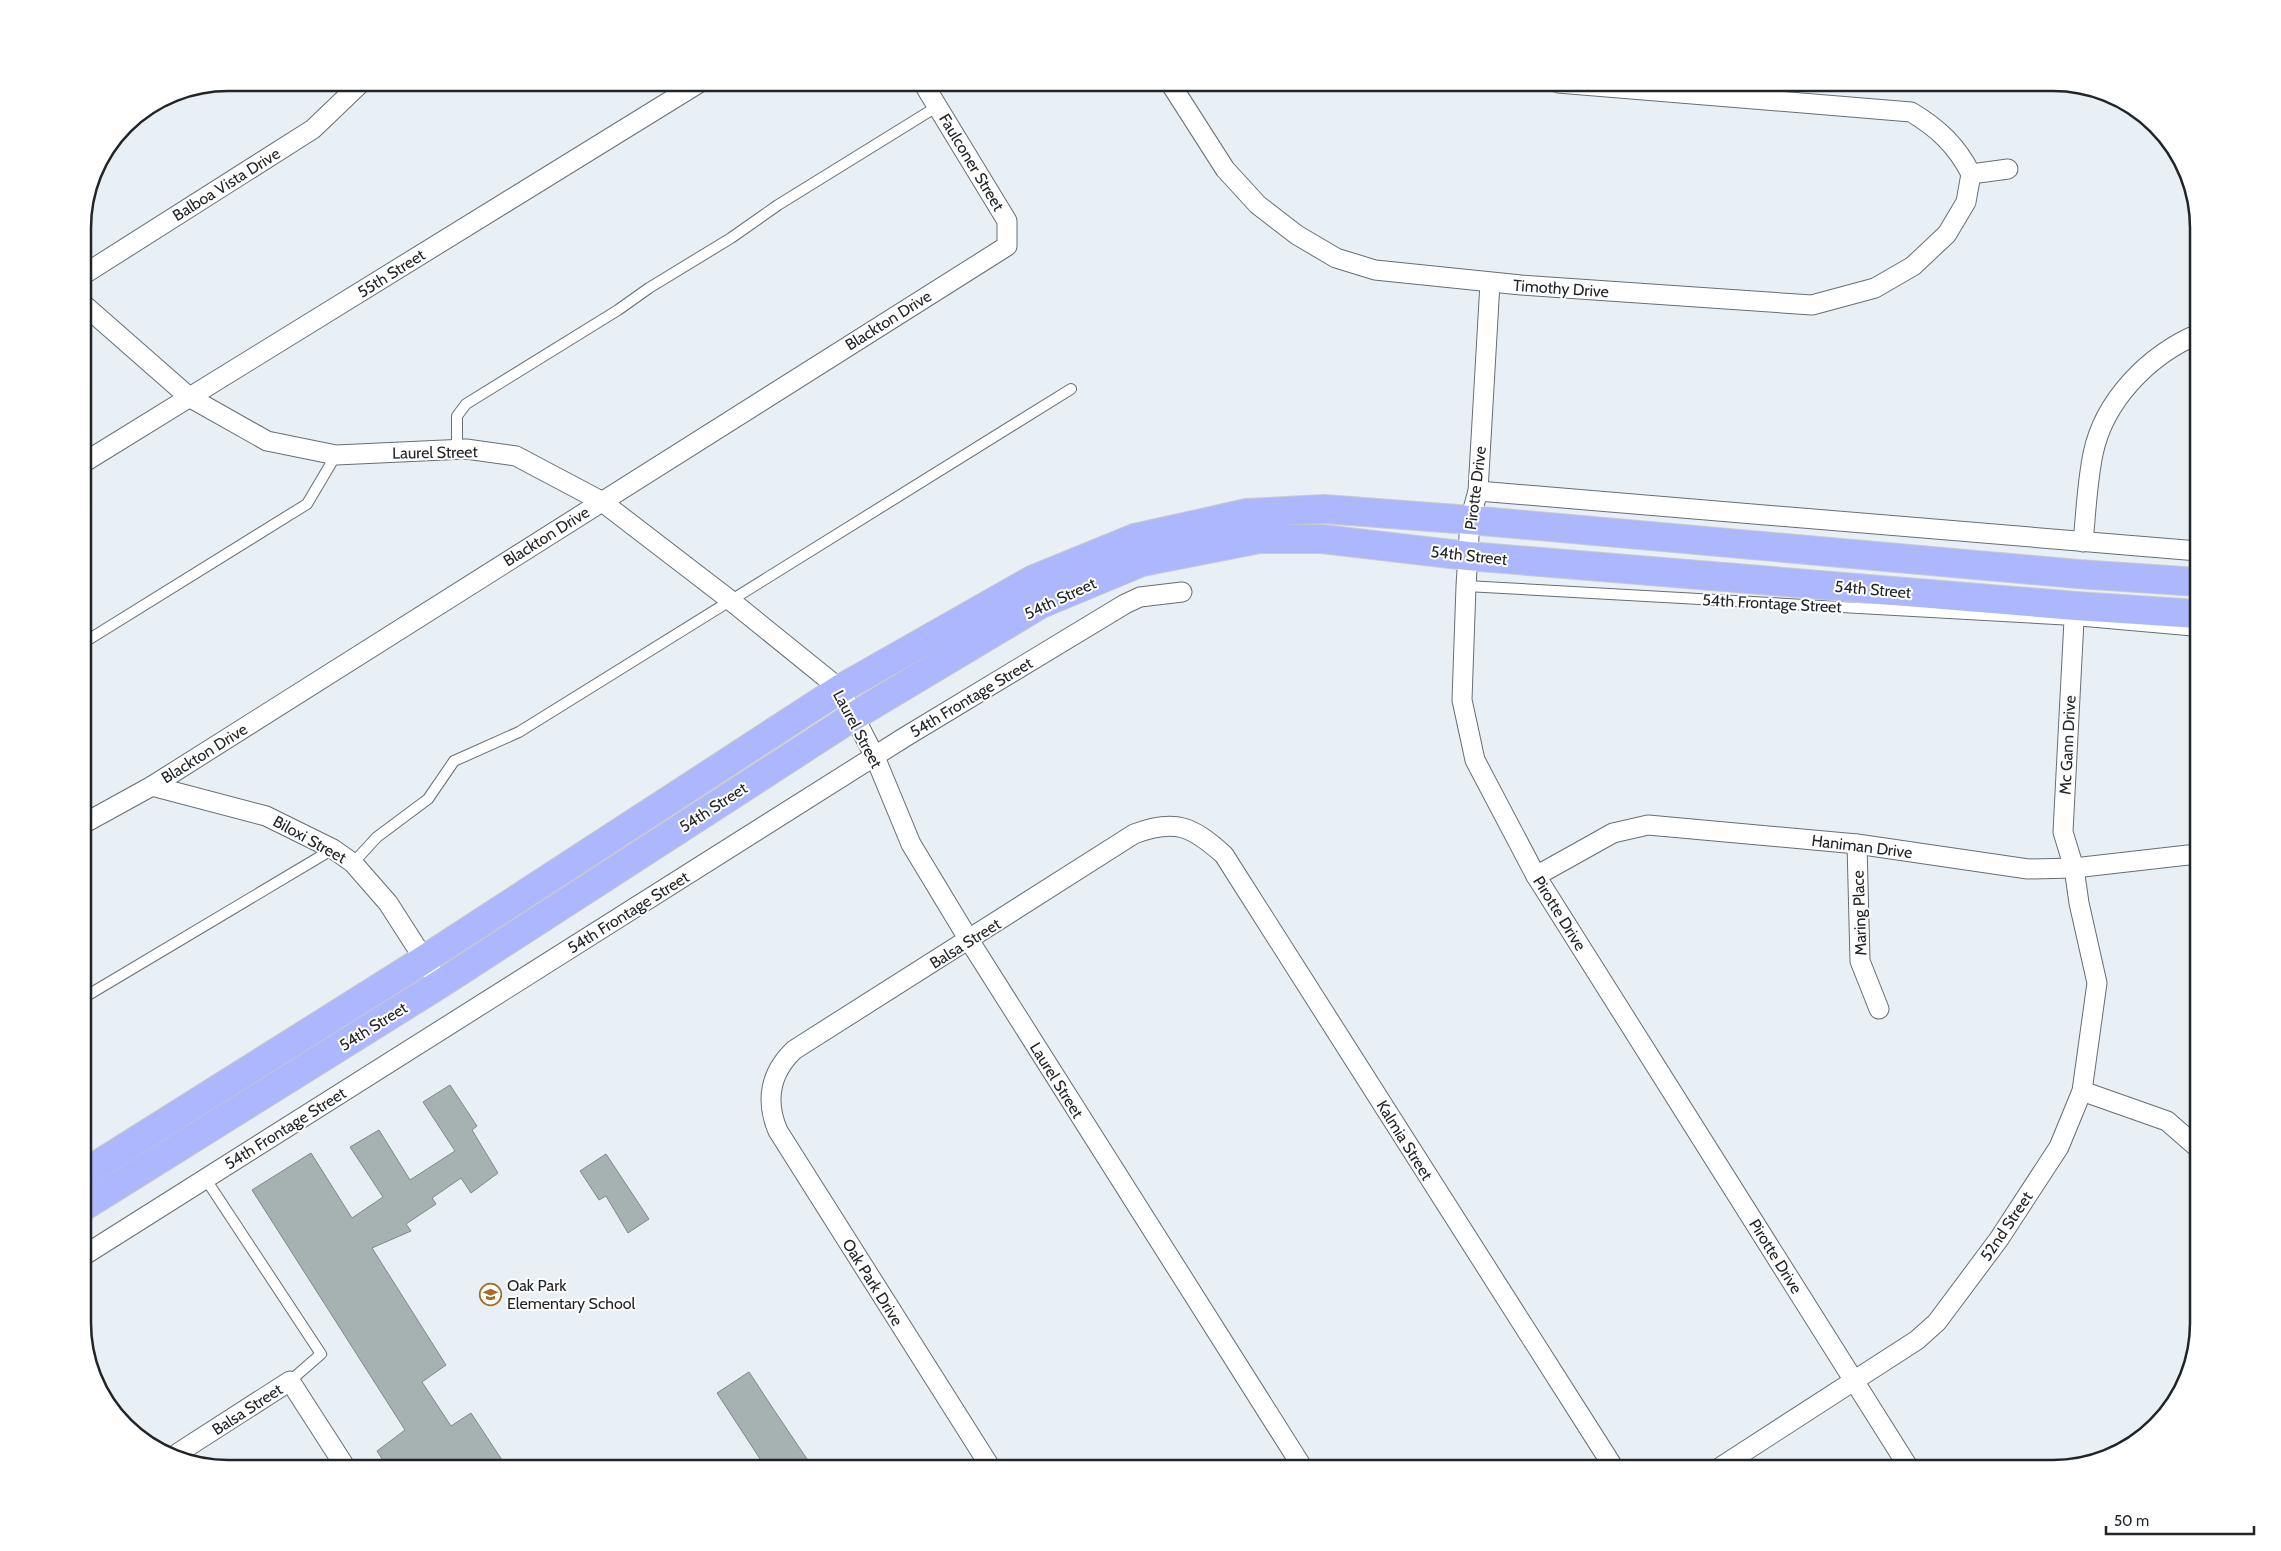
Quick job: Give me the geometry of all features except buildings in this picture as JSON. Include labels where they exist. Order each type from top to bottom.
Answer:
[{"type":"main road","name":"54th Street","points":[[92,1168],[425,959],[840,690],[1032,580],[1136,538],[1247,513],[1324,510],[1470,520],[2078,574],[2190,581]]},
{"type":"main road","name":"54th Street","points":[[92,1201],[440,984],[854,716],[1041,604],[1142,562],[1258,539],[1322,540],[1468,556],[2066,606],[2190,614]]},
{"type":"street","name":"Timothy Drive","points":[[1180,91],[1230,176],[1258,205],[1297,235],[1336,258],[1375,270],[1490,283],[1812,305],[1875,288],[1913,266],[1947,234],[1966,202],[1971,174]]},
{"type":"street","points":[[1748,91],[1911,112],[1946,137],[1963,158],[1971,174],[2008,169]]},
{"type":"street","name":"Balboa Vista Drive","points":[[92,269],[314,129],[351,92]]},
{"type":"street","name":"55th Street","points":[[92,456],[683,92]]},
{"type":"street","name":"Faulconer Street","points":[[929,92],[1007,221],[1007,246]]},
{"type":"street","name":"Blackton Drive","points":[[92,819],[152,786],[1007,246]]},
{"type":"street","name":"Pirotte Drive","points":[[1490,283],[1478,492],[1470,520],[1462,700],[1474,760],[1536,876],[1904,1460]]},
{"type":"street","name":"Laurel Street","points":[[92,312],[189,397],[267,442],[336,455],[457,449],[516,456],[601,501],[730,600],[840,690],[875,756],[911,844],[969,940],[1299,1460]]},
{"type":"street","points":[[2082,542],[2093,453],[2109,414],[2133,380],[2149,364],[2168,350],[2190,338]]},
{"type":"street","points":[[1478,492],[2190,551]]},
{"type":"street","name":"54th Frontage Street","points":[[92,1250],[875,756],[1124,604],[1140,597],[1182,592]]},
{"type":"street","name":"Mc Gann Drive","points":[[2074,620],[2063,832],[2074,868]]},
{"type":"street","name":"Biloxi Street","points":[[152,786],[266,816],[333,849],[353,863],[388,903],[440,984]]},
{"type":"street","name":"Haniman Drive","points":[[1536,876],[1613,833],[1648,825],[1857,844],[2028,869],[2074,868],[2190,855]]},
{"type":"street","name":"Balsa Street","points":[[770,1090],[779,1068],[794,1050],[1134,834],[1156,827],[1182,826]]},
{"type":"street","name":"Kalmia Street","points":[[1182,826],[1203,836],[1224,855],[1609,1460]]},
{"type":"street","name":"Maring Place","points":[[1857,844],[1860,960],[1879,1009]]},
{"type":"street","name":"52nd Street","points":[[1731,1460],[1917,1340],[1937,1322],[1999,1239],[2059,1147],[2082,1091],[2097,984],[2079,903],[2074,868]]},
{"type":"street","name":"Oak Park Drive","points":[[770,1090],[772,1118],[778,1131],[986,1460]]},
{"type":"street","points":[[2082,1091],[2166,1121],[2190,1141]]},
{"type":"street","points":[[290,1381],[341,1460]]},
{"type":"street","name":"Balsa Street","points":[[181,1451],[290,1381]]},
{"type":"lane","points":[[457,449],[457,416],[466,404],[731,238],[778,205],[938,106]]},
{"type":"lane","points":[[353,863],[377,837],[428,799],[454,761],[519,732],[1071,389]]},
{"type":"lane","points":[[92,637],[307,504],[336,455]]},
{"type":"lane","name":"54th Frontage Street","points":[[1466,586],[2074,620],[2190,630]]},
{"type":"lane","points":[[92,993],[333,849]]},
{"type":"lane","points":[[205,1178],[322,1354],[290,1381]]},
{"type":"place","name":"Oak Park Elementary School","points":[[491,1294]]}]
